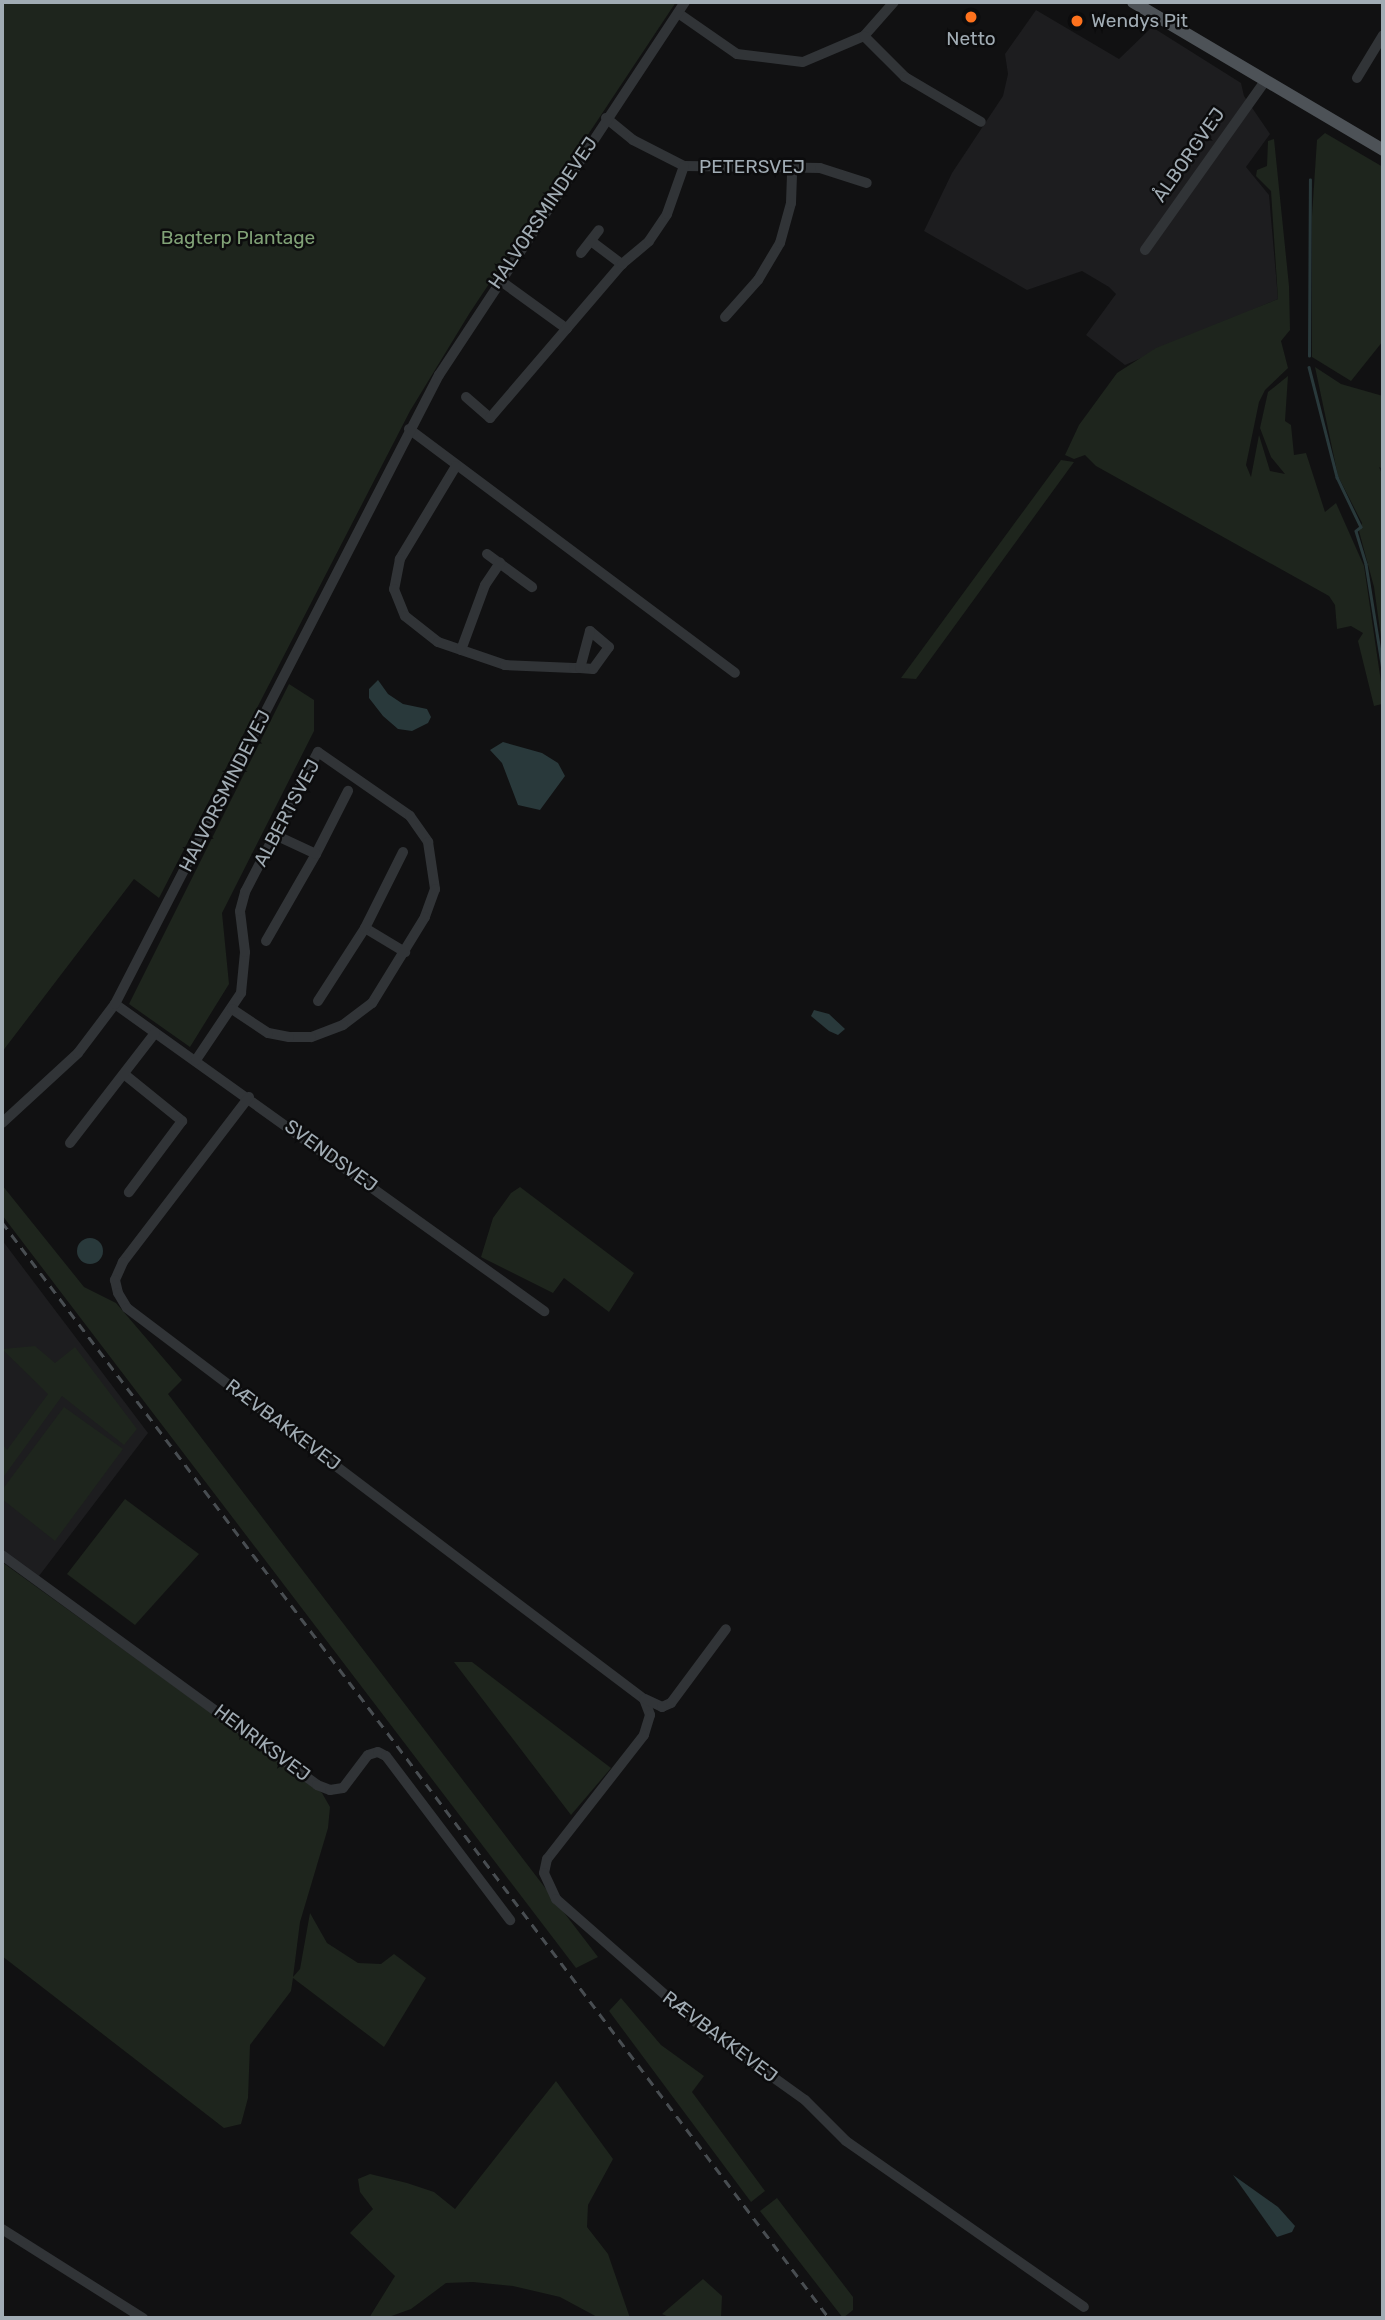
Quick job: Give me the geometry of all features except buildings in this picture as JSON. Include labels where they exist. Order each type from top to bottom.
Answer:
[{"type":"main road","points":[[1133,2],[1383,150]]},
{"type":"street","name":"HALVORSMINDEVEJ","points":[[2,1124],[78,1053],[115,1004],[409,429],[498,279],[685,2]]},
{"type":"street","points":[[678,13],[716,42],[752,59],[803,62],[864,36],[894,2]]},
{"type":"street","points":[[1357,78],[1383,35]]},
{"type":"street","points":[[864,36],[905,78],[981,122]]},
{"type":"street","name":"ÅLBORGVEJ","points":[[1145,250],[1265,81]]},
{"type":"street","name":"PETERSVEJ","points":[[606,118],[634,140],[684,166],[708,170],[792,167],[838,170],[867,183]]},
{"type":"street","points":[[466,397],[490,418],[622,264],[660,226],[684,166]]},
{"type":"street","points":[[725,317],[758,280],[780,243],[791,203],[792,167]]},
{"type":"street","points":[[581,253],[599,230]]},
{"type":"street","points":[[591,241],[622,264]]},
{"type":"street","points":[[498,279],[567,329]]},
{"type":"street","points":[[409,429],[735,673]]},
{"type":"street","points":[[456,466],[400,559],[394,589],[398,603],[414,625],[461,650],[505,665],[580,668]]},
{"type":"street","points":[[487,554],[532,587]]},
{"type":"street","points":[[461,650],[485,585],[500,563]]},
{"type":"street","name":"ALBERTSVEJ","points":[[196,1060],[232,1009],[245,975],[240,911],[318,752],[410,816],[428,842],[435,888],[405,952],[372,1003],[357,1017],[326,1033],[289,1037],[268,1032],[232,1009]]},
{"type":"street","points":[[266,941],[316,854],[348,791]]},
{"type":"street","points":[[275,835],[316,854]]},
{"type":"street","points":[[318,1001],[365,928],[403,852]]},
{"type":"street","points":[[365,928],[405,952]]},
{"type":"street","name":"SVENDSVEJ","points":[[115,1004],[250,1097],[544,1311]]},
{"type":"street","points":[[70,1143],[155,1033]]},
{"type":"street","points":[[124,1074],[182,1121],[130,1192]]},
{"type":"street","name":"RÆVBAKKEVEJ","points":[[250,1097],[123,1262],[115,1280],[118,1293],[138,1316],[644,1699],[650,1715],[645,1735],[547,1859],[547,1886],[556,1899],[696,2022],[805,2099],[846,2141],[1084,2307]]},
{"type":"street","name":"HENRIKSVEJ","points":[[2,1555],[317,1784],[330,1790],[343,1788],[368,1755],[378,1752],[386,1756],[510,1920]]},
{"type":"street","points":[[644,1699],[662,1707],[671,1703],[726,1629]]},
{"type":"street","points":[[2,2229],[143,2318]]},
{"type":"shaded area","points":[[1036,10],[1119,59],[1152,27],[1241,83],[1244,96],[1270,134],[1246,167],[1269,195],[1278,299],[1125,365],[1086,335],[1116,294],[1109,287],[1082,271],[1027,290],[924,231],[952,173],[1003,96],[1008,74],[1005,54]]},
{"type":"shaded area","points":[[378,680],[388,694],[403,704],[427,709],[431,717],[428,723],[412,731],[398,729],[369,698],[369,689]]},
{"type":"shaded area","points":[[503,742],[542,753],[558,763],[565,776],[540,810],[518,805],[502,763],[490,750]]},
{"type":"shaded area","points":[[814,1010],[829,1014],[845,1029],[838,1035],[829,1031],[811,1016]]},
{"type":"shaded area","points":[[90,1238],[99,1242],[103,1251],[99,1260],[90,1264],[81,1260],[77,1251],[81,1242]]},
{"type":"shaded area","points":[[2,1240],[148,1433],[39,1576],[2,1549]]},
{"type":"shaded area","points":[[1233,2175],[1278,2207],[1295,2226],[1292,2232],[1277,2237]]},
{"type":"green space","name":"Bagterp Plantage","points":[[2,2],[676,2],[469,314],[410,411],[159,898],[134,879],[2,1052]]},
{"type":"green space","points":[[1325,133],[1383,167],[1383,341],[1351,381],[1312,357],[1312,216],[1317,140]]},
{"type":"green space","points":[[1274,139],[1289,286],[1290,330],[1281,341],[1288,368],[1265,390],[1259,402],[1246,465],[1251,477],[1259,435],[1270,471],[1285,474],[1271,457],[1260,428],[1268,392],[1288,376],[1285,421],[1291,425],[1294,455],[1306,453],[1325,512],[1336,503],[1364,566],[1382,689],[1382,704],[1374,706],[1358,641],[1363,633],[1351,626],[1337,629],[1335,605],[1329,596],[1096,466],[1085,455],[1074,459],[1065,455],[1079,425],[1117,373],[1156,348],[1278,299],[1271,191],[1256,176],[1257,170],[1267,166],[1268,141]]},
{"type":"green space","points":[[1315,367],[1341,384],[1383,396],[1383,469],[1379,467],[1383,476],[1383,652],[1374,587],[1359,531],[1362,523],[1338,476]]},
{"type":"green space","points":[[1061,460],[1074,462],[916,679],[901,678]]},
{"type":"green space","points":[[289,684],[314,700],[314,731],[222,913],[229,984],[190,1047],[129,1004]]},
{"type":"green space","points":[[2,1185],[84,1287],[116,1303],[182,1380],[168,1394],[598,1957],[576,1968],[2,1215]]},
{"type":"green space","points":[[520,1187],[634,1273],[609,1312],[564,1278],[553,1293],[481,1257],[493,1218],[511,1193]]},
{"type":"green space","points":[[35,1346],[55,1363],[75,1347],[137,1429],[124,1445],[62,1396],[2,1479],[2,1443],[7,1450],[48,1394],[2,1349]]},
{"type":"green space","points":[[64,1407],[123,1449],[55,1541],[2,1499],[2,1490]]},
{"type":"green space","points":[[125,1499],[199,1554],[135,1625],[67,1574]]},
{"type":"green space","points":[[2,1562],[322,1793],[330,1807],[328,1828],[300,1922],[293,1977],[300,1969],[310,1913],[327,1943],[358,1963],[381,1964],[394,1954],[426,1978],[384,2047],[293,1978],[291,1991],[250,2045],[248,2098],[241,2124],[224,2128],[2,1956]]},
{"type":"green space","points":[[454,1662],[472,1662],[611,1768],[571,1815]]},
{"type":"green space","points":[[621,1998],[661,2045],[704,2076],[692,2092],[765,2191],[751,2202],[609,2011]]},
{"type":"green space","points":[[556,2081],[613,2159],[588,2205],[587,2227],[608,2254],[630,2318],[599,2318],[560,2297],[513,2286],[473,2282],[446,2283],[411,2309],[386,2318],[369,2318],[395,2276],[350,2233],[373,2209],[360,2192],[358,2179],[370,2174],[407,2183],[434,2192],[455,2209]]},
{"type":"green space","points":[[777,2198],[853,2297],[853,2310],[843,2318],[760,2211]]},
{"type":"green space","points":[[703,2279],[722,2296],[721,2318],[671,2318],[662,2314]]},
{"type":"waterway","points":[[1309,356],[1310,180]]},
{"type":"waterway","points":[[1309,367],[1337,477],[1361,527],[1356,531],[1366,564],[1383,670]]},
{"type":"railway","points":[[2,1222],[829,2318]]},
{"type":"place","name":"Netto","points":[[971,17]]},
{"type":"place","name":"Wendys Pit","points":[[1077,21]]}]
